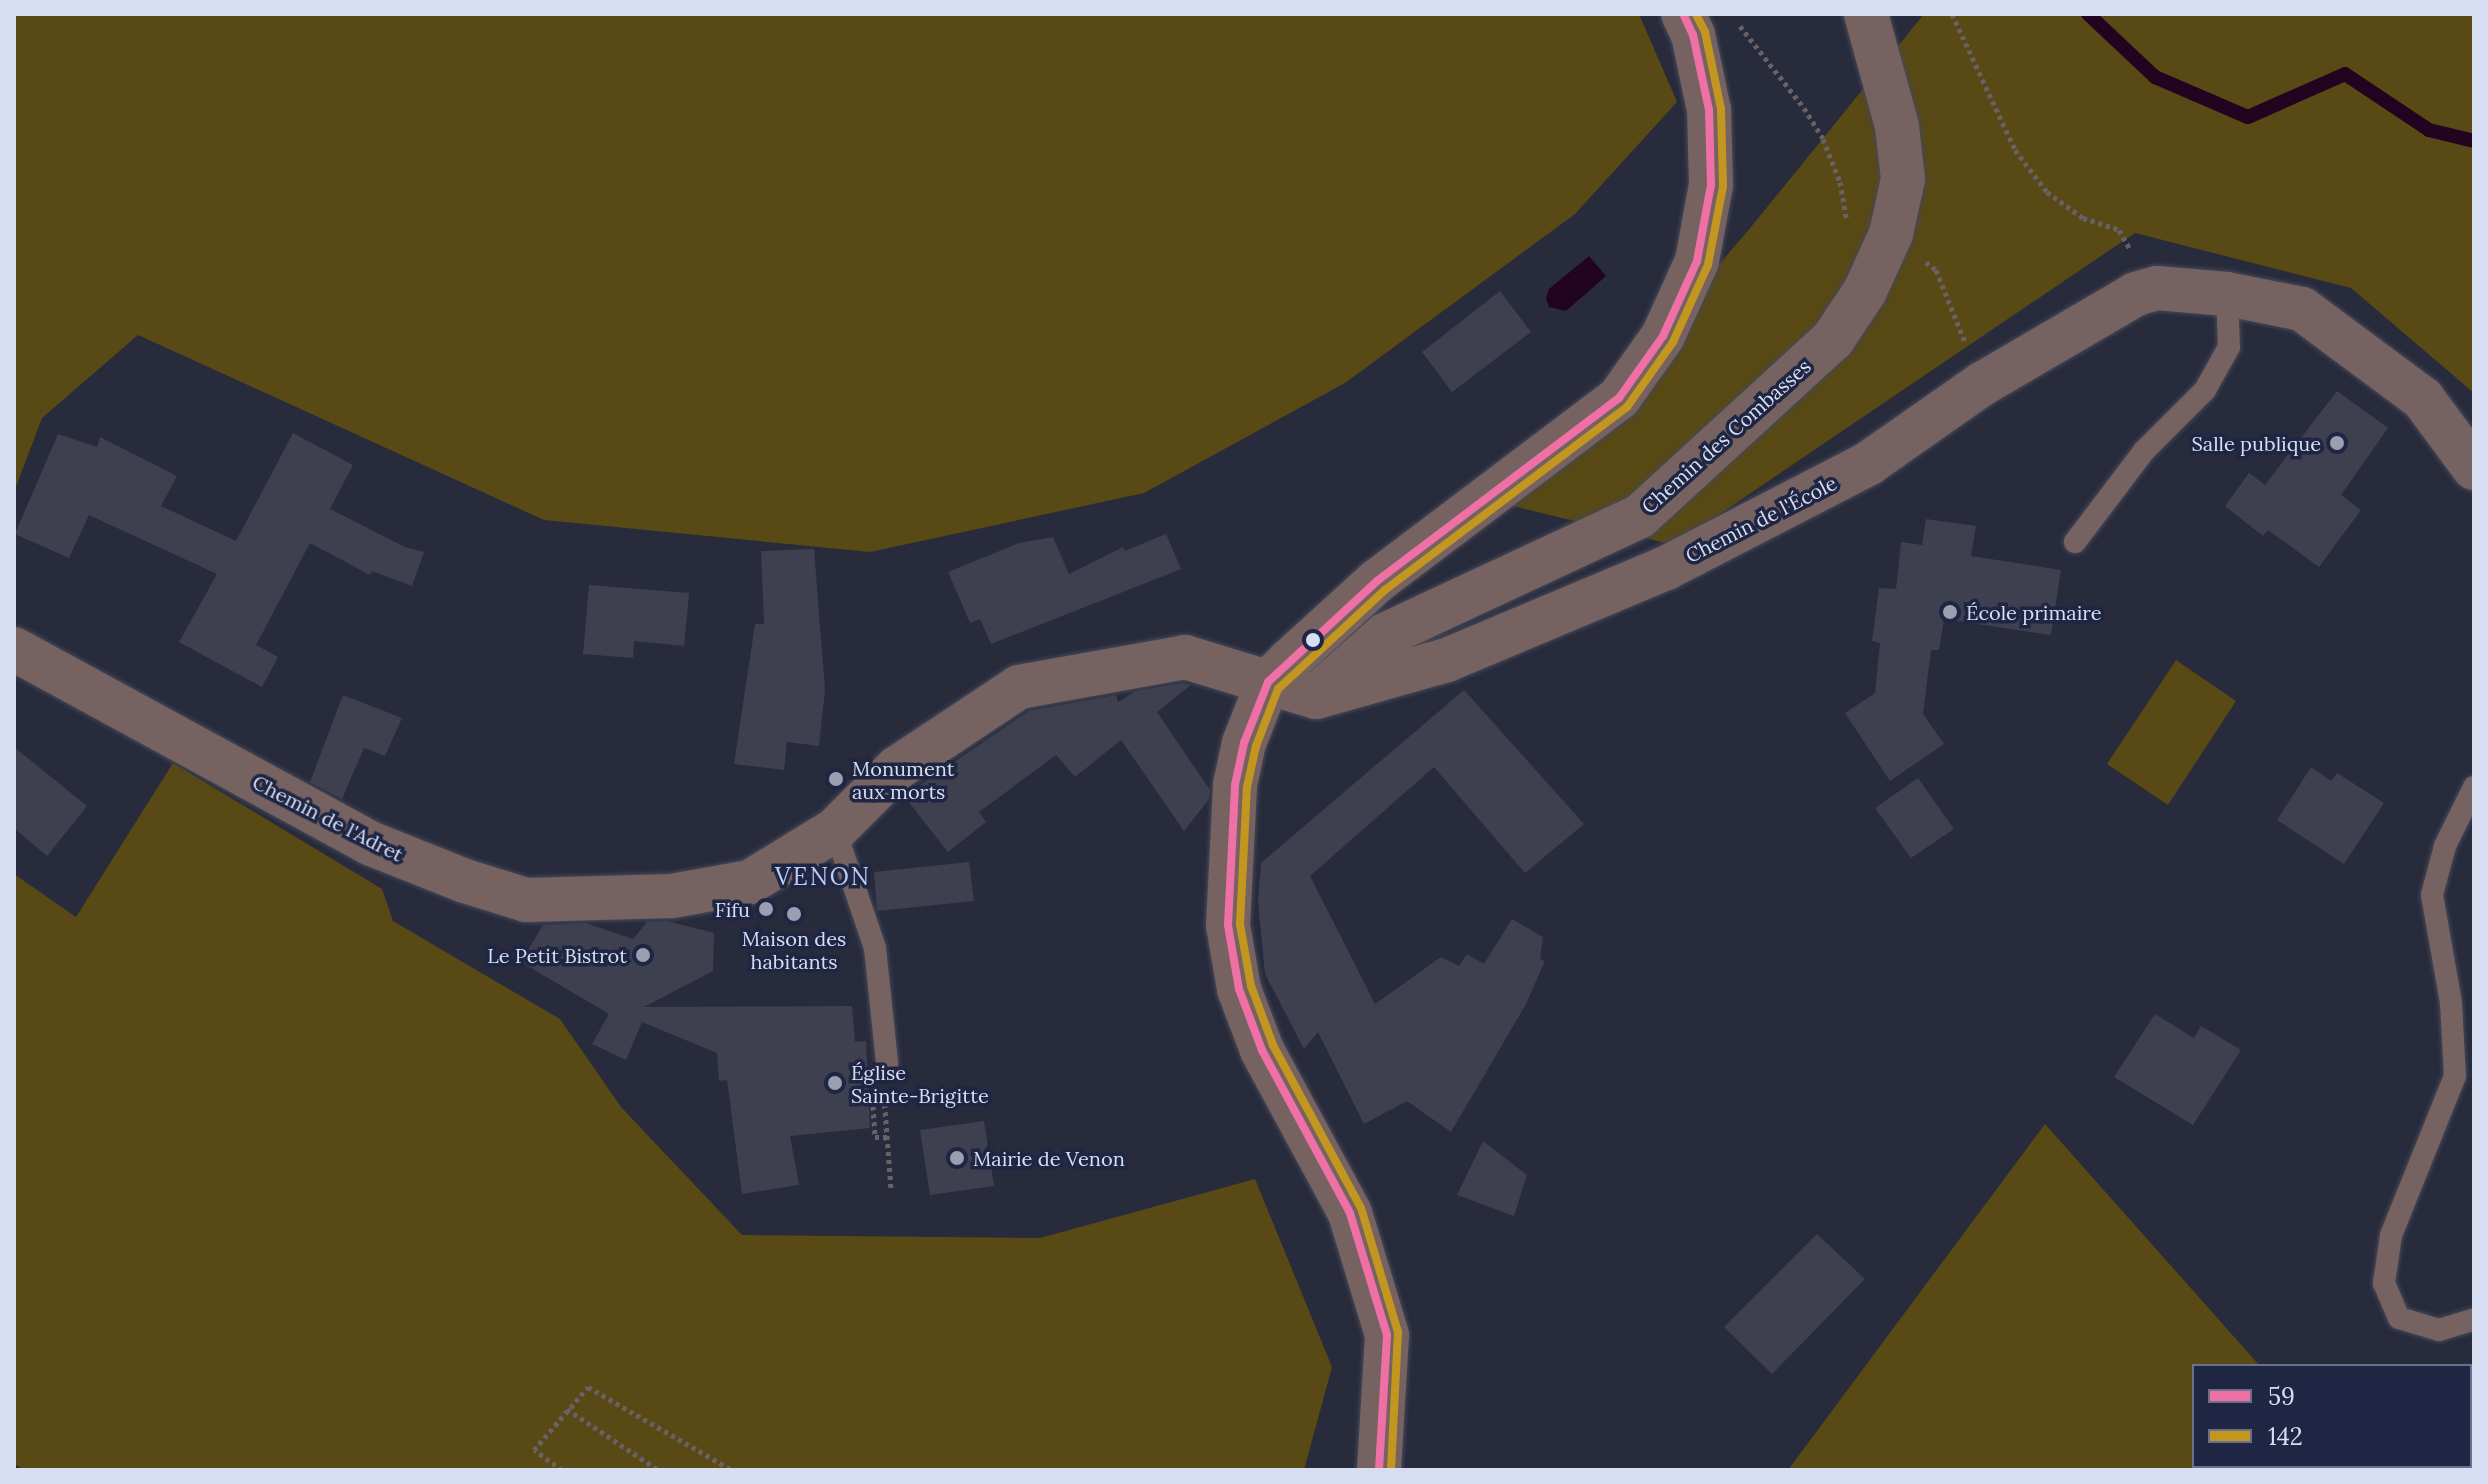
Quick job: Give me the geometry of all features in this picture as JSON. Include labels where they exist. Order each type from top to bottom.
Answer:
[{"type":"street","points":[[1379,1470],[1387,1335],[1350,1213],[1262,1050],[1239,989],[1228,925],[1235,785],[1244,743],[1268,682],[1377,581],[1619,398],[1663,336],[1697,261],[1711,185],[1709,110],[1693,35],[1683,14]]},
{"type":"street","name":"Chemin des Combasses","points":[[1316,697],[1385,635],[1640,516],[1833,339],[1865,291],[1891,234],[1903,179],[1897,126],[1866,14]]},
{"type":"street","name":"Chemin de l'École","points":[[1316,697],[1447,660],[1666,568],[1869,463],[1982,384],[2136,294],[2157,288],[2227,294],[2302,309],[2423,399],[2474,468]]},
{"type":"street","name":"Chemin de l'Adret","points":[[14,649],[372,844],[465,881],[526,900],[672,896],[750,882],[835,830],[897,768],[1019,687],[1185,657],[1268,682]]},
{"type":"street","points":[[1268,682],[1316,697]]},
{"type":"lane","points":[[2075,542],[2144,451],[2205,390],[2229,347],[2227,294]]},
{"type":"lane","points":[[2474,787],[2445,846],[2432,895],[2451,1003],[2455,1076],[2391,1235],[2384,1283],[2399,1318],[2439,1330],[2474,1319]]},
{"type":"lane","points":[[835,830],[875,948],[887,1063]]},
{"type":"path","points":[[1734,14],[1823,139],[1840,182],[1848,226]]},
{"type":"path","points":[[1952,14],[2015,150],[2047,192],[2083,218],[2119,230],[2134,255],[2136,294]]},
{"type":"path","points":[[1891,234],[1936,270],[1982,384]]},
{"type":"path","points":[[886,1128],[891,1189]]},
{"type":"path","points":[[875,1137],[887,1137]]},
{"type":"path","points":[[562,1470],[534,1450],[588,1387],[732,1470]]},
{"type":"path","points":[[567,1409],[658,1470]]},
{"type":"shaded area","points":[[14,14],[1639,14],[1677,102],[1575,214],[1345,383],[1144,493],[870,552],[544,520],[138,335],[42,418],[14,492]]},
{"type":"shaded area","points":[[1924,14],[2474,14],[2474,393],[2351,288],[2135,233],[1674,545],[1513,506],[1751,227]]},
{"type":"shaded area","points":[[1589,256],[1606,276],[1566,311],[1549,307],[1546,299],[1549,289]]},
{"type":"shaded area","points":[[2176,660],[2236,701],[2168,805],[2107,764]]},
{"type":"shaded area","points":[[173,763],[382,889],[393,921],[560,1019],[621,1107],[742,1235],[1040,1238],[1255,1179],[1332,1367],[1304,1470],[25,1470],[14,1464],[14,874],[76,917]]},
{"type":"shaded area","points":[[2045,1124],[2258,1364],[2192,1364],[2192,1468],[2352,1470],[1788,1470]]},
{"type":"building","points":[[1500,291],[1531,332],[1452,392],[1422,352]]},
{"type":"building","name":"Salle publique","points":[[2337,391],[2388,428],[2341,495],[2361,510],[2319,567],[2268,530],[2263,536],[2225,506],[2249,473],[2265,485]]},
{"type":"building","points":[[293,433],[353,465],[330,509],[405,547],[424,552],[412,586],[372,571],[370,575],[310,543],[256,645],[278,657],[262,687],[179,642],[217,574],[89,515],[69,558],[15,534],[58,434],[97,447],[100,437],[177,476],[161,506],[236,541]]},
{"type":"building","points":[[1926,519],[1976,526],[1971,556],[2061,570],[2051,635],[1944,619],[1939,650],[1931,650],[1923,714],[1944,744],[1890,781],[1845,713],[1875,693],[1880,643],[1872,641],[1879,588],[1896,589],[1901,542],[1922,545]]},
{"type":"building","points":[[1166,534],[1181,569],[991,644],[980,619],[970,623],[948,572],[1019,543],[1053,537],[1069,574],[1123,547],[1125,551]]},
{"type":"building","points":[[814,549],[825,690],[819,746],[787,742],[784,770],[734,764],[755,624],[764,624],[761,551]]},
{"type":"building","points":[[589,585],[689,593],[684,646],[634,641],[633,658],[583,654]]},
{"type":"building","points":[[1183,683],[1191,685],[1157,712],[1210,790],[1209,799],[1184,831],[1121,740],[1075,777],[1056,755],[979,812],[986,822],[948,852],[904,796],[1029,711],[1116,695],[1118,702],[1136,691]]},
{"type":"building","points":[[1464,690],[1584,824],[1525,873],[1434,767],[1310,876],[1375,1004],[1441,957],[1459,966],[1467,954],[1484,964],[1512,919],[1543,937],[1540,959],[1545,961],[1526,1004],[1451,1132],[1407,1101],[1364,1124],[1318,1032],[1304,1049],[1265,974],[1258,901],[1261,863]]},
{"type":"building","points":[[343,695],[402,718],[385,756],[364,748],[342,799],[310,782]]},
{"type":"building","points":[[14,747],[87,806],[47,856],[14,828]]},
{"type":"building","points":[[2311,767],[2331,781],[2337,773],[2384,803],[2344,864],[2277,820]]},
{"type":"building","points":[[1918,778],[1954,829],[1911,858],[1875,808]]},
{"type":"building","points":[[969,862],[974,901],[877,911],[874,872]]},
{"type":"building","points":[[667,921],[714,933],[713,971],[644,1007],[852,1006],[855,1042],[866,1041],[870,1128],[790,1136],[799,1185],[742,1194],[727,1080],[719,1081],[717,1053],[642,1022],[626,1060],[592,1044],[609,1014],[521,962],[543,925],[586,923],[633,939],[647,922]]},
{"type":"building","points":[[2155,1014],[2194,1038],[2201,1026],[2241,1050],[2193,1125],[2114,1077]]},
{"type":"building","name":"Mairie de Venon","points":[[984,1121],[994,1186],[930,1195],[920,1130]]},
{"type":"building","points":[[1483,1141],[1527,1175],[1514,1216],[1457,1195]]},
{"type":"building","points":[[1817,1234],[1865,1279],[1772,1374],[1724,1327]]},
{"type":"waterway","points":[[2088,14],[2155,77],[2248,117],[2345,74],[2429,130],[2474,141]]},
{"type":"transit line","name":"59","points":[[1379,1470],[1387,1335],[1350,1213],[1262,1050],[1239,989],[1228,925],[1235,785],[1244,743],[1268,682],[1377,581],[1619,398],[1663,336],[1697,261],[1711,185],[1709,110],[1693,35],[1683,14]]},
{"type":"transit line","name":"142","points":[[1391,1470],[1398,1332],[1361,1208],[1273,1045],[1251,986],[1240,924],[1247,787],[1256,746],[1278,689],[1385,590],[1627,407],[1673,342],[1708,265],[1723,186],[1721,109],[1705,32],[1696,14]]},
{"type":"place","name":"Salle publique","points":[[2337,443]]},
{"type":"place","name":"École primaire","points":[[1950,612]]},
{"type":"place","name":"Monument aux morts","points":[[836,779]]},
{"type":"place","name":"Fifu","points":[[766,909]]},
{"type":"place","name":"Maison des habitants","points":[[794,914]]},
{"type":"place","name":"Le Petit Bistrot","points":[[643,955]]},
{"type":"place","name":"Église Sainte-Brigitte","points":[[835,1083]]},
{"type":"place","name":"Mairie de Venon","points":[[957,1158]]},
{"type":"district","name":"VENON","points":[[823,877]]}]
